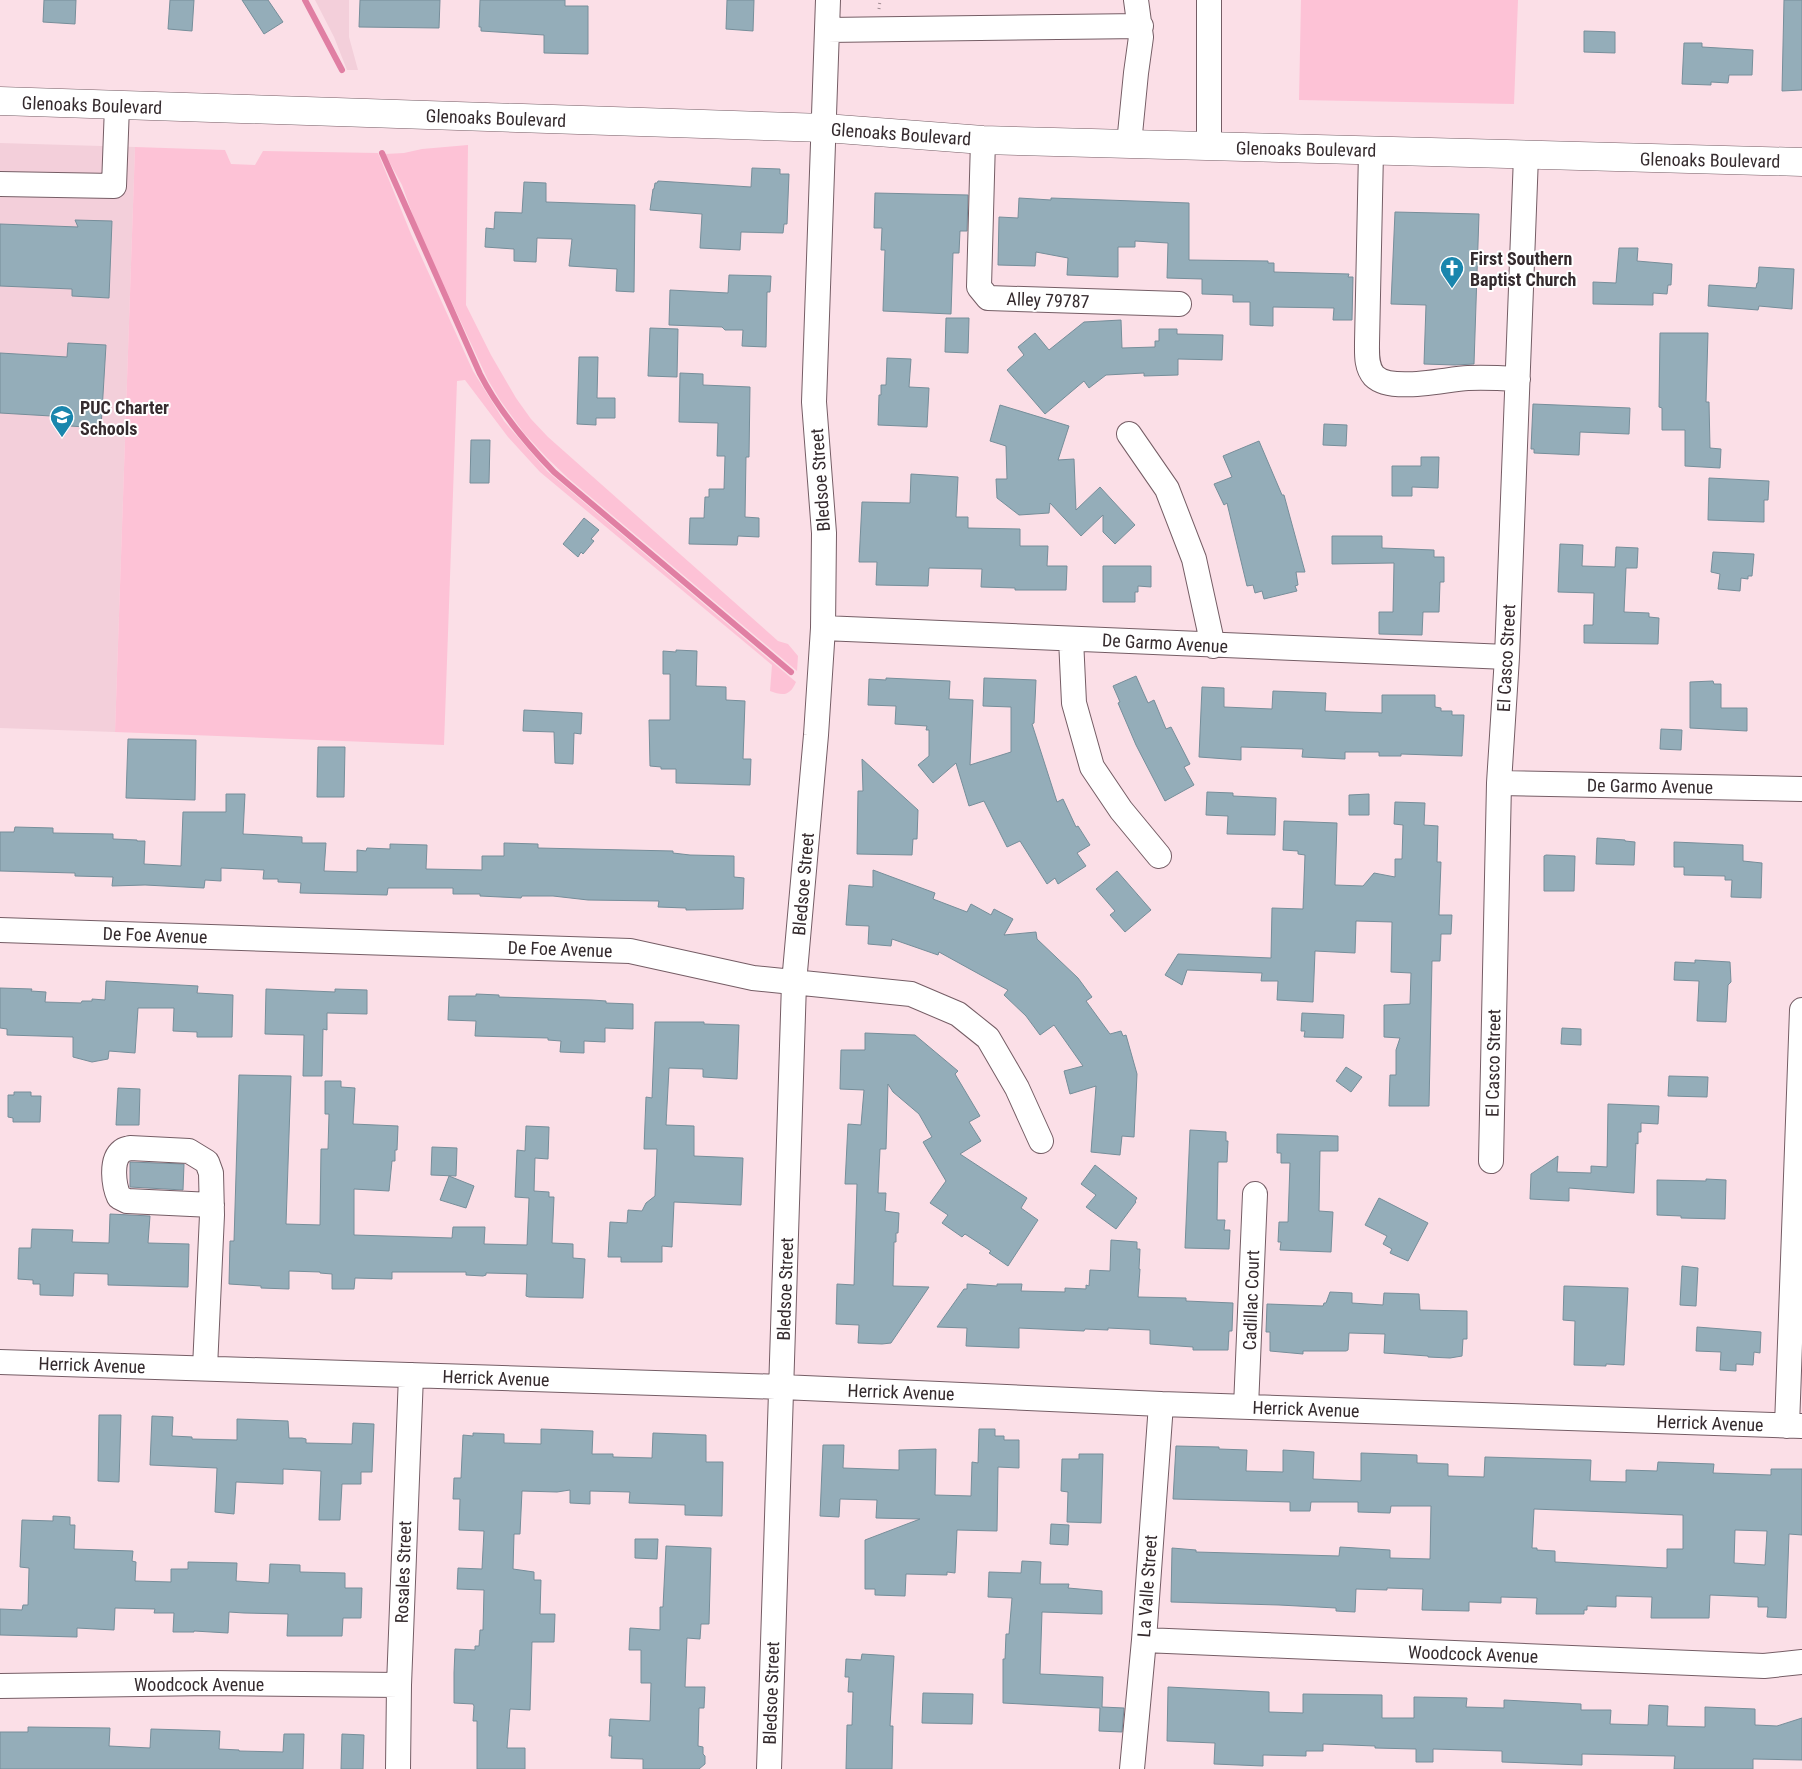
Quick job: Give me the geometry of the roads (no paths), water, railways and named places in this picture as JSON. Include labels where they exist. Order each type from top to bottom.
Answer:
[{"type":"main road","name":"Glenoaks Boulevard","points":[[0,101],[825,128],[983,140],[1802,162]]},
{"type":"street","name":"Bledsoe Street","points":[[769,1769],[794,983],[816,735],[823,628],[824,533],[814,402],[828,0]]},
{"type":"street","points":[[1130,144],[1141,26],[1136,0]]},
{"type":"street","points":[[1209,0],[1209,147]]},
{"type":"street","points":[[827,30],[1141,26]]},
{"type":"street","points":[[0,184],[114,186],[117,106]]},
{"type":"street","name":"Alley 79787","points":[[983,140],[979,287],[988,298],[1179,304]]},
{"type":"street","points":[[1371,151],[1367,343],[1367,362],[1370,370],[1375,377],[1393,384],[1469,378],[1518,378]]},
{"type":"street","name":"El Casco Street","points":[[1491,1161],[1499,783],[1507,657],[1526,156]]},
{"type":"street","points":[[1129,434],[1167,489],[1194,558],[1213,646]]},
{"type":"street","name":"De Garmo Avenue","points":[[823,628],[1507,657]]},
{"type":"street","points":[[1071,639],[1074,703],[1092,767],[1121,810],[1159,856]]},
{"type":"street","name":"De Garmo Avenue","points":[[1499,783],[1802,789]]},
{"type":"street","name":"De Foe Avenue","points":[[0,930],[630,951],[753,978],[911,994],[958,1014],[988,1038],[1018,1088],[1041,1141]]},
{"type":"street","points":[[1794,1426],[1802,1010]]},
{"type":"street","name":"Cadillac Court","points":[[1246,1407],[1255,1194]]},
{"type":"street","points":[[205,1368],[212,1205]]},
{"type":"street","name":"Herrick Avenue","points":[[0,1362],[782,1387],[1161,1404],[1794,1426]]},
{"type":"street","name":"Rosales Street","points":[[398,1769],[399,1685],[410,1374]]},
{"type":"street","name":"La Valle Street","points":[[1132,1769],[1144,1640],[1161,1404]]},
{"type":"street","name":"Woodcock Avenue","points":[[1144,1640],[1764,1666],[1802,1662]]},
{"type":"street","name":"Woodcock Avenue","points":[[0,1686],[211,1682],[399,1685]]},
{"type":"waterway","points":[[305,0],[342,70]]},
{"type":"waterway","points":[[382,153],[480,374],[487,388],[513,426],[554,472],[791,672]]},
{"type":"place","name":"First Southern Baptist Church","points":[[1452,289]]},
{"type":"place","name":"PUC Charter Schools","points":[[62,438]]}]
